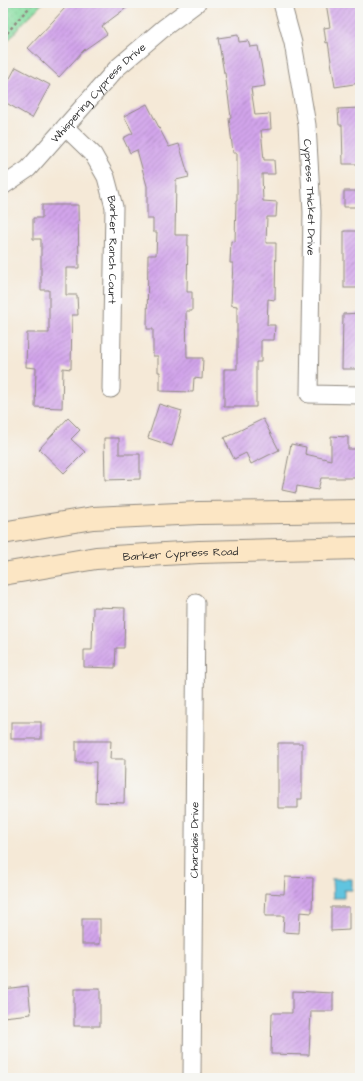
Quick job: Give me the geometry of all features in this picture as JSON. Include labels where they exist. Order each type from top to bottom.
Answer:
[{"type":"main road","points":[[3,534],[94,518],[199,513],[360,511]]},
{"type":"main road","name":"Barker Cypress Road","points":[[3,574],[96,558],[199,552],[360,548]]},
{"type":"street","name":"Whispering Cypress Drive","points":[[3,186],[28,168],[117,68],[165,27],[197,3]]},
{"type":"street","name":"Cypress Thicket Drive","points":[[282,3],[293,43],[307,125],[312,212],[308,394],[360,395]]},
{"type":"street","name":"Barker Ranch Court","points":[[64,127],[93,154],[106,177],[114,207],[111,389]]},
{"type":"street","name":"Charolais Drive","points":[[192,1078],[196,603]]},
{"type":"path","points":[[3,38],[34,3]]},
{"type":"green space","points":[[3,3],[43,3],[22,24],[3,47]]},
{"type":"water","points":[[332,879],[352,879],[352,890],[344,890],[344,898],[333,898]]},
{"type":"building","points":[[73,3],[133,3],[102,26],[107,34],[84,50],[59,77],[28,48],[65,8]]},
{"type":"building","points":[[326,3],[360,3],[360,83],[335,87],[328,42],[326,43],[324,28],[330,27]]},
{"type":"building","points":[[238,35],[239,42],[248,41],[250,47],[258,46],[265,86],[251,88],[255,115],[270,114],[271,129],[261,130],[264,160],[274,160],[275,174],[262,174],[263,201],[277,202],[276,217],[267,217],[266,243],[276,243],[275,300],[268,299],[267,325],[275,325],[274,340],[261,340],[261,362],[256,362],[256,407],[224,407],[224,369],[237,369],[237,306],[231,305],[233,263],[230,263],[231,241],[235,242],[237,153],[233,153],[229,118],[231,117],[225,73],[218,38]]},
{"type":"building","points":[[16,67],[50,85],[32,118],[3,101],[3,91]]},
{"type":"building","points":[[147,104],[169,147],[179,144],[189,177],[176,180],[175,235],[188,235],[187,292],[192,292],[192,311],[186,311],[187,358],[203,358],[202,379],[194,378],[193,392],[160,391],[158,356],[153,356],[153,329],[147,329],[148,255],[156,255],[157,232],[153,232],[153,219],[147,219],[147,186],[137,150],[130,153],[123,138],[133,133],[124,116]]},
{"type":"building","points":[[360,108],[360,164],[343,164],[342,125],[339,125],[338,109]]},
{"type":"building","points":[[344,191],[360,191],[360,207],[344,207]]},
{"type":"building","points":[[42,205],[78,205],[79,268],[66,268],[66,295],[77,295],[78,315],[72,315],[71,369],[63,368],[62,408],[35,407],[36,368],[26,367],[27,333],[49,333],[49,290],[41,290],[41,239],[33,239],[33,218],[42,218]]},
{"type":"building","points":[[344,231],[360,231],[360,288],[344,288]]},
{"type":"building","points":[[360,313],[360,369],[342,369],[343,314]]},
{"type":"building","points":[[159,404],[182,411],[172,446],[148,438]]},
{"type":"building","points":[[68,418],[80,430],[71,439],[85,452],[64,473],[39,449]]},
{"type":"building","points":[[263,419],[279,450],[251,464],[246,453],[234,459],[224,438]]},
{"type":"building","points":[[331,436],[348,437],[348,449],[360,449],[360,478],[321,478],[318,490],[297,486],[296,493],[282,490],[291,444],[306,447],[305,454],[331,460]]},
{"type":"building","points":[[104,438],[119,438],[119,454],[140,454],[140,479],[105,480]]},
{"type":"building","points":[[93,607],[125,608],[124,648],[116,648],[115,668],[84,667],[84,650],[92,650]]},
{"type":"building","points":[[11,722],[41,722],[41,739],[11,739]]},
{"type":"building","points":[[76,741],[111,741],[110,759],[125,759],[124,803],[95,802],[96,762],[76,762]]},
{"type":"building","points":[[278,743],[302,743],[302,799],[298,799],[298,808],[278,808]]},
{"type":"building","points":[[285,877],[313,878],[312,913],[300,912],[299,933],[283,932],[284,916],[265,916],[266,893],[284,894]]},
{"type":"building","points":[[331,907],[349,907],[349,930],[331,931]]},
{"type":"building","points":[[82,919],[100,919],[100,944],[82,944]]},
{"type":"building","points":[[28,986],[31,1014],[3,1017],[3,989]]},
{"type":"building","points":[[74,989],[100,989],[100,1026],[74,1026]]},
{"type":"building","points":[[292,991],[333,993],[333,1011],[311,1011],[309,1055],[271,1054],[272,1013],[292,1013]]}]
